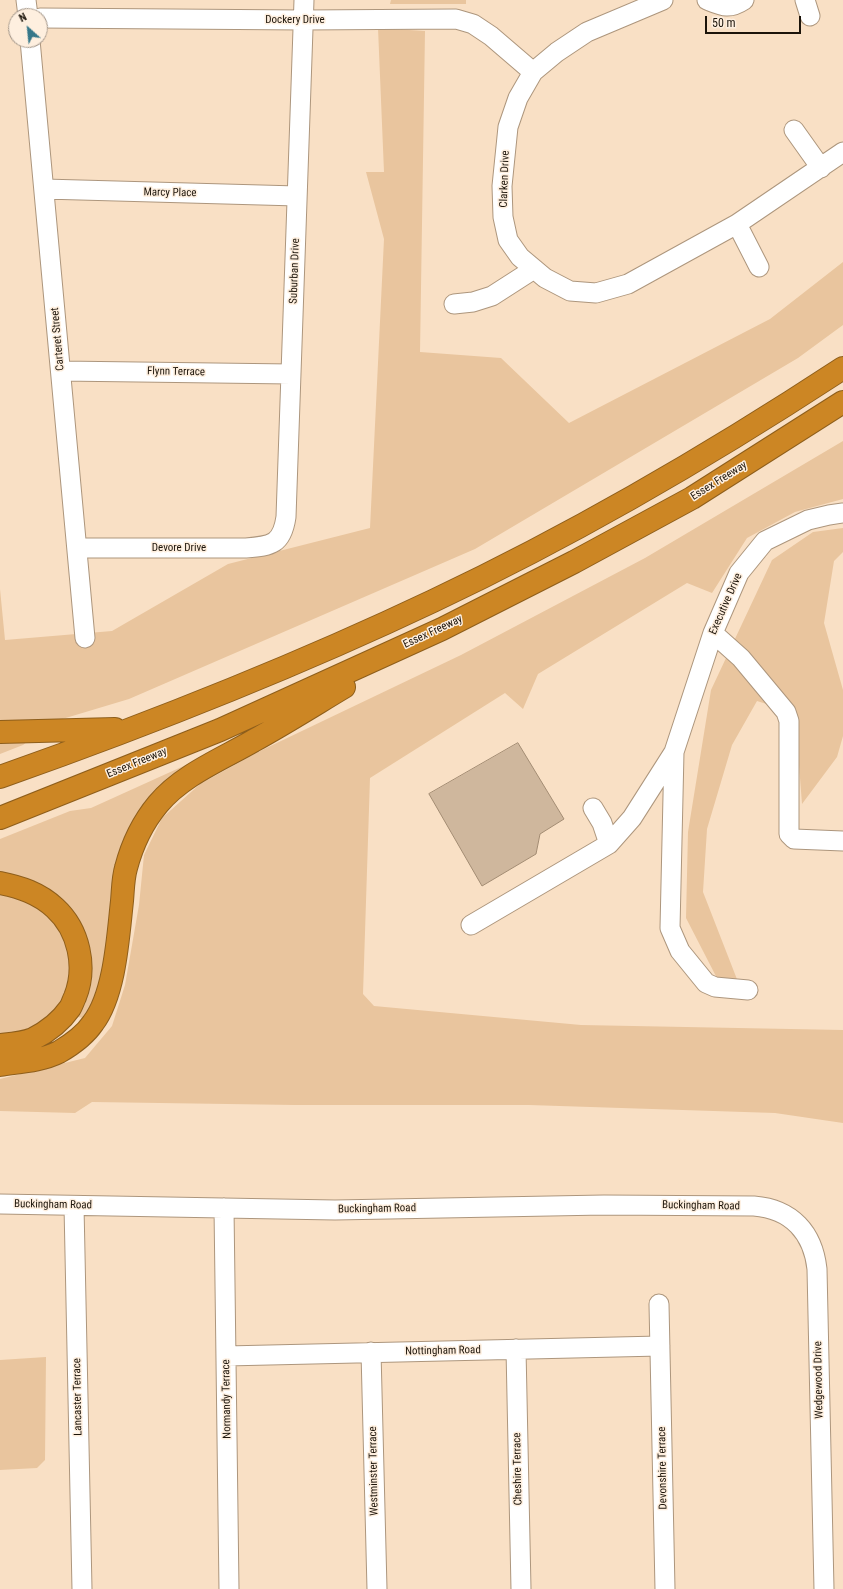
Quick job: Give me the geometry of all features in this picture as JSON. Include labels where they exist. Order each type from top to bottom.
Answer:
[{"type":"highway","points":[[0,777],[208,699],[434,601],[578,527],[680,470],[775,413],[843,368]]},
{"type":"highway","name":"Essex Freeway","points":[[0,818],[220,730],[442,629],[574,562],[692,498],[843,402]]},
{"type":"highway","points":[[0,1065],[36,1060],[58,1052],[78,1039],[93,1023],[104,1006],[111,979],[117,942],[126,869],[135,842],[148,818],[171,790],[212,762],[253,741],[442,629]]},
{"type":"highway","points":[[0,732],[130,729]]},
{"type":"highway","points":[[0,883],[28,890],[55,908],[75,937],[81,959],[81,978],[71,1007],[54,1025],[32,1039],[0,1045]]},
{"type":"street","name":"Suburban Drive","points":[[278,539],[284,530],[286,516],[304,0]]},
{"type":"street","name":"Clarken Drive","points":[[663,0],[587,32],[557,52],[533,72],[518,98],[508,127],[502,186],[503,217],[508,240],[520,257],[534,269],[545,278],[570,291],[596,293],[628,284],[737,224],[843,152]]},
{"type":"street","points":[[707,0],[724,6],[736,5],[744,0]]},
{"type":"street","name":"Dockery Drive","points":[[48,18],[303,20],[456,19],[473,24],[491,36],[533,72]]},
{"type":"street","name":"Carteret Street","points":[[31,48],[85,638]]},
{"type":"street","points":[[794,130],[821,168]]},
{"type":"street","name":"Marcy Place","points":[[44,190],[297,196]]},
{"type":"street","points":[[737,224],[759,268]]},
{"type":"street","points":[[454,304],[473,302],[492,296],[534,269]]},
{"type":"street","name":"Flynn Terrace","points":[[61,371],[291,374]]},
{"type":"street","name":"Executive Drive","points":[[674,752],[712,632],[739,573],[765,542],[808,520],[829,514],[843,513]]},
{"type":"street","name":"Devore Drive","points":[[77,548],[246,548],[267,546],[278,539]]},
{"type":"street","points":[[712,632],[741,658],[786,712],[789,721],[789,834],[794,839],[843,841]]},
{"type":"street","points":[[471,925],[609,844],[632,818],[674,752]]},
{"type":"street","points":[[674,752],[670,928],[680,951],[706,983],[715,988],[748,990]]},
{"type":"street","points":[[593,808],[602,823],[609,844]]},
{"type":"street","name":"Buckingham Road","points":[[0,1204],[335,1210],[604,1205],[754,1206]]},
{"type":"street","name":"Lancaster Terrace","points":[[74,1206],[82,1589]]},
{"type":"street","name":"Wedgewood Drive","points":[[754,1206],[773,1209],[796,1223],[808,1238],[815,1256],[824,1589]]},
{"type":"street","name":"Normandy Terrace","points":[[224,1208],[229,1589]]},
{"type":"street","name":"Devonshire Terrace","points":[[659,1304],[666,1589]]},
{"type":"street","name":"Nottingham Road","points":[[226,1356],[660,1346]]},
{"type":"street","name":"Cheshire Terrace","points":[[516,1350],[521,1589]]},
{"type":"street","name":"Westminster Terrace","points":[[371,1352],[377,1589]]},
{"type":"shaded area","points":[[391,0],[466,0],[466,4],[390,4]]},
{"type":"shaded area","points":[[378,28],[425,31],[420,352],[501,358],[569,423],[770,319],[843,262],[843,325],[798,358],[475,549],[129,699],[49,723],[0,724],[0,589],[5,640],[112,631],[228,564],[370,528],[384,239],[366,172],[384,172]]},
{"type":"shaded area","points":[[843,441],[843,499],[795,512],[747,538],[712,593],[687,583],[538,674],[523,709],[505,693],[370,778],[363,994],[374,1006],[581,1025],[843,1030],[843,1123],[775,1113],[529,1105],[295,1105],[92,1102],[75,1113],[0,1111],[0,1079],[85,1058],[112,1026],[125,985],[139,905],[144,855],[162,818],[200,784],[260,751],[461,655],[645,558]]},
{"type":"shaded area","points":[[843,528],[843,552],[834,561],[824,623],[843,690],[843,736],[837,757],[802,804],[795,713],[757,701],[732,745],[707,829],[703,892],[740,987],[720,984],[686,918],[688,832],[711,690],[772,560],[813,532]]},
{"type":"shaded area","points":[[0,735],[32,738],[23,745],[0,754]]},
{"type":"shaded area","points":[[188,764],[130,826],[121,856],[99,989],[84,1018],[70,1016],[87,979],[60,905],[25,878],[0,873],[0,839],[70,811],[91,808]]},
{"type":"shaded area","points":[[0,889],[56,917],[71,950],[71,981],[59,1003],[44,1022],[13,1035],[0,1037]]},
{"type":"shaded area","points":[[46,1357],[45,1460],[37,1468],[0,1470],[0,1360]]},
{"type":"building","points":[[518,743],[564,819],[540,834],[536,854],[482,886],[429,794]]}]
